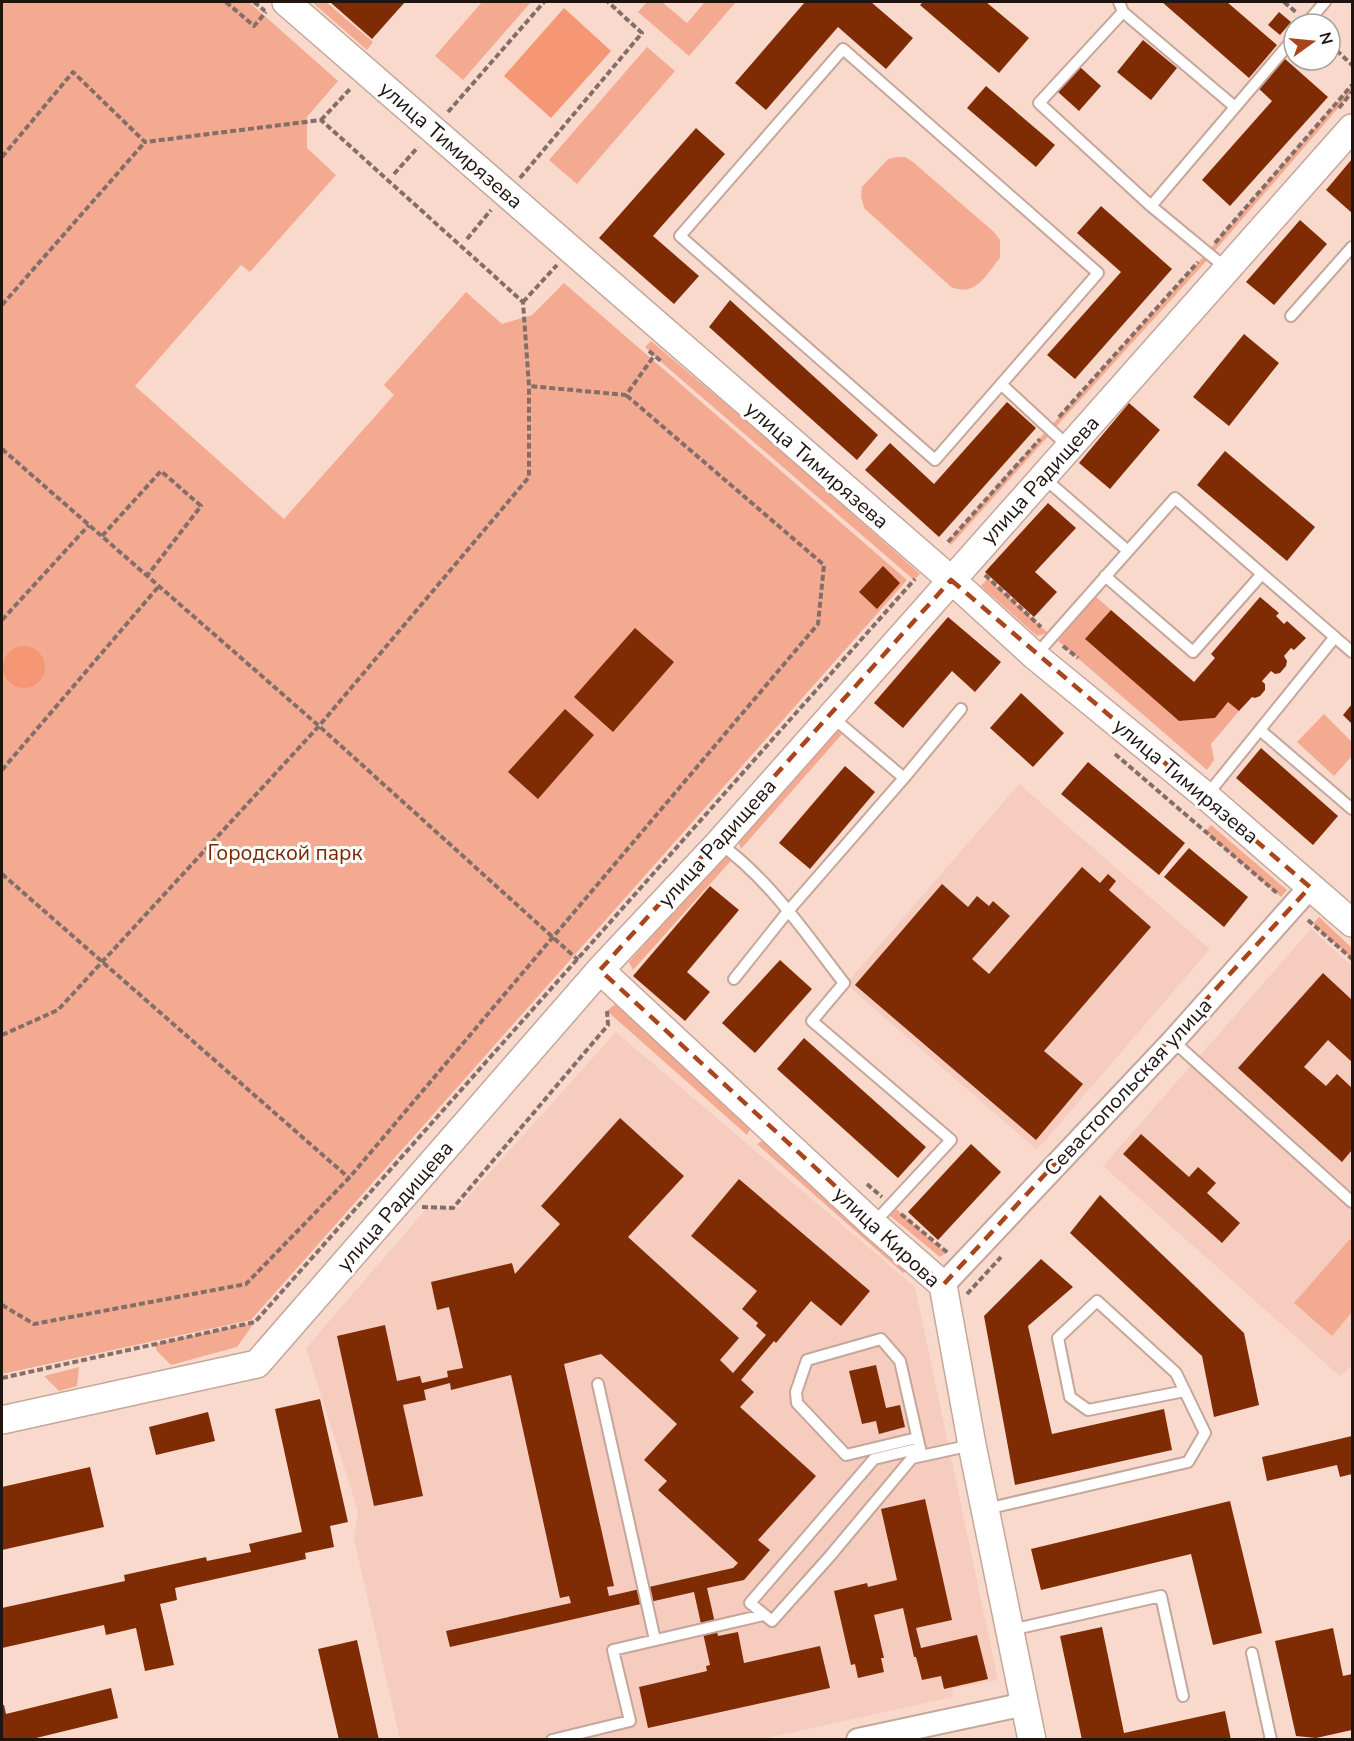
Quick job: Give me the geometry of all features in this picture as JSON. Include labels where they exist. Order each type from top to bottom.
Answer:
[{"type":"street","name":"улица Тимирязева","points":[[276,7],[951,580],[1035,656],[1206,796],[1301,897],[1353,923]]},
{"type":"street","name":"улица Радищева","points":[[2,1420],[257,1364],[585,964],[719,843],[1069,447],[1217,260],[1353,128]]},
{"type":"street","name":"Севастопольская улица","points":[[943,1285],[1173,1041],[1301,897]]},
{"type":"street","name":"улица Кирова","points":[[585,964],[943,1285],[972,1445],[1032,1740]]},
{"type":"street","points":[[858,1740],[1025,1704]]},
{"type":"lane","points":[[1217,260],[1151,206],[1039,103],[1121,7],[1235,107]]},
{"type":"lane","points":[[843,49],[1098,273],[1001,384],[935,460],[680,236],[843,49]]},
{"type":"lane","points":[[1151,206],[1282,52]]},
{"type":"lane","points":[[1291,316],[1353,247]]},
{"type":"lane","points":[[1001,384],[1069,447]]},
{"type":"lane","points":[[1043,476],[1128,551]]},
{"type":"lane","points":[[1035,656],[1175,498],[1353,652]]},
{"type":"lane","points":[[1105,576],[1193,652],[1262,574]]},
{"type":"lane","points":[[1206,796],[1335,637]]},
{"type":"lane","points":[[734,979],[789,910],[961,709]]},
{"type":"lane","points":[[831,716],[904,778]]},
{"type":"lane","points":[[1260,730],[1353,809]]},
{"type":"lane","points":[[719,843],[736,855],[789,910],[844,983],[812,1021],[951,1140],[873,1224]]},
{"type":"lane","points":[[1173,1041],[1353,1202]]},
{"type":"lane","points":[[986,1509],[1188,1462],[1205,1433],[1185,1391],[1176,1373],[1097,1301],[1058,1338],[1070,1397],[1088,1410],[1185,1391]]},
{"type":"lane","points":[[920,1448],[900,1361],[881,1339],[807,1360],[795,1392],[797,1403],[846,1455],[972,1445]]},
{"type":"lane","points":[[598,1384],[655,1640]]},
{"type":"lane","points":[[920,1448],[830,1556],[772,1621],[750,1603],[874,1459],[920,1448]]},
{"type":"lane","points":[[1010,1630],[1161,1596],[1183,1696]]},
{"type":"lane","points":[[552,1740],[630,1721],[613,1650],[763,1615]]},
{"type":"lane","points":[[1252,1653],[1270,1740]]},
{"type":"path","points":[[226,2],[254,26],[276,7]]},
{"type":"path","points":[[443,117],[544,2]]},
{"type":"path","points":[[517,181],[642,33],[608,2]]},
{"type":"path","points":[[2,157],[74,72],[145,142]]},
{"type":"path","points":[[2,305],[145,142],[321,120],[357,82]]},
{"type":"path","points":[[948,542],[1048,429],[1217,260],[1353,86]]},
{"type":"path","points":[[2,1035],[58,1010],[319,726],[529,477],[529,386],[523,302],[321,120]]},
{"type":"path","points":[[394,174],[422,141]]},
{"type":"path","points":[[467,239],[494,207]]},
{"type":"path","points":[[523,302],[559,263]]},
{"type":"path","points":[[626,394],[654,356]]},
{"type":"path","points":[[2,1305],[34,1324],[246,1284],[349,1178],[818,624],[824,565],[626,394],[529,386]]},
{"type":"path","points":[[2,449],[319,726],[585,964]]},
{"type":"path","points":[[102,536],[161,471],[201,506],[147,576]]},
{"type":"path","points":[[2,620],[89,525]]},
{"type":"path","points":[[2,1378],[255,1322],[585,964],[914,580]]},
{"type":"path","points":[[2,770],[159,586]]},
{"type":"path","points":[[1108,748],[1301,897],[1353,959]]},
{"type":"path","points":[[2,874],[349,1178]]},
{"type":"highlighted area","points":[[951,580],[1310,887],[943,1285],[600,970]]},
{"type":"shaded area","points":[[564,8],[611,51],[551,118],[504,76]]},
{"type":"shaded area","points":[[24,646],[39,652],[45,667],[39,682],[24,688],[9,682],[3,667],[9,652]]},
{"type":"shaded area","points":[[1019,784],[1210,949],[1037,1150],[846,984]]},
{"type":"shaded area","points":[[1311,929],[1352,966],[1352,1364],[1341,1377],[1103,1166]]},
{"type":"shaded area","points":[[616,1032],[915,1287],[998,1680],[952,1689],[953,1697],[762,1739],[400,1739],[354,1539],[358,1511],[306,1348],[427,1208],[458,1208]]},
{"type":"green space","name":"Городской парк","points":[[2,2],[249,2],[338,81],[307,117],[307,148],[336,175],[250,272],[241,265],[135,386],[284,519],[394,395],[384,385],[466,292],[502,324],[532,315],[564,283],[907,580],[251,1320],[2,1374]]},
{"type":"green space","points":[[312,2],[326,2],[373,42],[367,50]]},
{"type":"green space","points":[[482,2],[531,2],[463,80],[435,56]]},
{"type":"green space","points":[[647,2],[662,2],[687,23],[705,2],[736,2],[689,56],[638,12]]},
{"type":"green space","points":[[647,47],[675,71],[577,184],[549,160]]},
{"type":"green space","points":[[1352,85],[1352,92],[1212,254],[1209,250]]},
{"type":"green space","points":[[905,157],[913,162],[994,232],[1000,240],[1000,258],[974,287],[960,289],[951,287],[864,208],[861,196],[862,187],[888,159]]},
{"type":"green space","points":[[1205,255],[1209,258],[1053,430],[1050,427]]},
{"type":"green space","points":[[651,341],[779,449],[920,574],[914,580],[654,356],[645,347]]},
{"type":"green space","points":[[1048,429],[1051,433],[951,545],[948,542]]},
{"type":"green space","points":[[988,578],[1048,633],[1037,636],[981,586]]},
{"type":"green space","points":[[1095,596],[1111,610],[1086,640],[1179,721],[1215,718],[1228,702],[1239,711],[1211,744],[1214,760],[1207,770],[1058,641]]},
{"type":"green space","points":[[1324,714],[1352,742],[1352,756],[1334,776],[1297,742]]},
{"type":"green space","points":[[835,731],[843,733],[741,849],[738,841]]},
{"type":"green space","points":[[1211,825],[1287,890],[1281,897],[1205,832]]},
{"type":"green space","points":[[728,850],[736,855],[633,970],[629,962]]},
{"type":"green space","points":[[1319,917],[1352,948],[1352,959],[1313,924]]},
{"type":"green space","points":[[615,1004],[751,1127],[747,1135],[607,1011]]},
{"type":"green space","points":[[765,1139],[909,1270],[903,1273],[757,1144]]},
{"type":"green space","points":[[894,1207],[946,1253],[940,1257],[888,1214]]},
{"type":"green space","points":[[1350,1239],[1352,1242],[1352,1312],[1332,1336],[1294,1303]]},
{"type":"green space","points":[[255,1322],[237,1347],[171,1365],[157,1351],[154,1344]]},
{"type":"green space","points":[[79,1367],[77,1386],[59,1391],[44,1376]]},
{"type":"building","points":[[330,2],[405,2],[372,39]]},
{"type":"building","points":[[805,2],[871,2],[913,38],[886,69],[838,27],[766,110],[735,83]]},
{"type":"building","points":[[923,2],[986,2],[1029,38],[999,73],[920,5]]},
{"type":"building","points":[[1162,2],[1227,2],[1277,45],[1249,78]]},
{"type":"building","points":[[1279,12],[1282,14],[1280,35],[1268,25]]},
{"type":"building","points":[[1143,40],[1177,68],[1151,100],[1117,72]]},
{"type":"building","points":[[1282,60],[1282,72],[1300,72],[1328,97],[1230,206],[1202,180],[1272,101],[1257,87]]},
{"type":"building","points":[[1080,67],[1101,86],[1079,111],[1058,92]]},
{"type":"building","points":[[986,86],[1055,145],[1036,167],[967,108]]},
{"type":"building","points":[[696,128],[725,154],[653,236],[699,276],[674,304],[599,238]]},
{"type":"building","points":[[1352,159],[1352,213],[1326,190]]},
{"type":"building","points":[[1101,206],[1172,269],[1075,379],[1047,355],[1121,272],[1077,233]]},
{"type":"building","points":[[1300,220],[1327,244],[1274,305],[1246,282]]},
{"type":"building","points":[[730,300],[878,435],[857,460],[709,327]]},
{"type":"building","points":[[1244,334],[1279,363],[1229,426],[1193,397]]},
{"type":"building","points":[[1007,402],[1036,428],[939,537],[865,470],[890,443],[934,484]]},
{"type":"building","points":[[1129,403],[1160,430],[1110,489],[1079,463]]},
{"type":"building","points":[[1225,451],[1315,527],[1287,561],[1197,485]]},
{"type":"building","points":[[1048,503],[1076,528],[1035,572],[1057,592],[1034,617],[985,572]]},
{"type":"building","points":[[883,566],[900,583],[877,609],[859,592]]},
{"type":"building","points":[[1260,597],[1279,613],[1276,616],[1284,624],[1287,621],[1306,638],[1284,656],[1287,661],[1286,666],[1280,673],[1275,674],[1271,671],[1262,681],[1265,684],[1265,690],[1260,696],[1252,697],[1239,711],[1228,702],[1215,718],[1179,721],[1085,639],[1111,610],[1194,682],[1215,658],[1211,654]]},
{"type":"building","points":[[948,617],[1001,662],[975,692],[952,671],[903,728],[874,703]]},
{"type":"building","points":[[635,628],[674,662],[613,732],[574,697]]},
{"type":"building","points":[[1021,693],[1064,733],[1033,767],[990,728]]},
{"type":"building","points":[[1352,704],[1352,724],[1343,715]]},
{"type":"building","points":[[565,709],[594,735],[538,799],[508,772]]},
{"type":"building","points":[[1261,748],[1338,816],[1313,845],[1236,778]]},
{"type":"building","points":[[1088,762],[1185,843],[1159,875],[1061,794]]},
{"type":"building","points":[[845,766],[875,792],[810,869],[779,843]]},
{"type":"building","points":[[1189,848],[1248,897],[1224,927],[1164,877]]},
{"type":"building","points":[[1082,867],[1100,883],[1108,874],[1116,881],[1109,890],[1151,927],[1044,1051],[1083,1084],[1036,1140],[855,985],[942,884],[968,907],[977,896],[989,906],[993,901],[1010,916],[972,959],[989,974]]},
{"type":"building","points":[[710,886],[739,910],[687,972],[710,992],[685,1021],[633,976]]},
{"type":"building","points":[[780,960],[812,989],[755,1053],[722,1023]]},
{"type":"building","points":[[1323,973],[1352,1000],[1352,1062],[1328,1040],[1304,1067],[1326,1086],[1337,1074],[1352,1088],[1352,1150],[1342,1162],[1238,1068]]},
{"type":"building","points":[[804,1038],[926,1147],[898,1178],[777,1069]]},
{"type":"building","points":[[620,1118],[684,1176],[628,1237],[739,1338],[720,1360],[733,1373],[766,1335],[756,1326],[758,1323],[742,1309],[757,1291],[691,1236],[739,1179],[870,1291],[841,1326],[811,1301],[741,1380],[754,1392],[740,1407],[816,1476],[758,1540],[770,1550],[744,1580],[707,1588],[718,1636],[738,1632],[744,1663],[820,1646],[830,1688],[648,1728],[639,1687],[707,1671],[706,1666],[710,1665],[694,1592],[450,1647],[446,1631],[571,1603],[569,1596],[560,1598],[511,1375],[451,1390],[450,1383],[424,1390],[426,1400],[403,1405],[423,1496],[374,1506],[337,1336],[385,1325],[397,1381],[420,1376],[422,1383],[448,1377],[447,1371],[463,1368],[449,1307],[437,1310],[431,1282],[512,1263],[515,1274],[560,1224],[541,1206]],"holes":[[[601,1354],[677,1424],[644,1460],[667,1481],[658,1490],[738,1563],[733,1568],[609,1596],[607,1587],[614,1586],[564,1364]]]},
{"type":"building","points":[[1141,1134],[1189,1177],[1198,1167],[1216,1183],[1207,1193],[1240,1223],[1222,1243],[1123,1154]]},
{"type":"building","points":[[971,1144],[1001,1172],[938,1240],[908,1212]]},
{"type":"building","points":[[1100,1195],[1244,1333],[1259,1405],[1214,1417],[1202,1356],[1070,1233]]},
{"type":"building","points":[[1041,1259],[1073,1287],[1028,1326],[1052,1434],[1164,1409],[1172,1450],[1015,1485],[984,1316]]},
{"type":"building","points":[[876,1365],[886,1408],[900,1405],[905,1427],[879,1434],[876,1421],[862,1424],[849,1371]]},
{"type":"building","points":[[320,1399],[348,1522],[330,1526],[334,1547],[305,1553],[306,1559],[175,1588],[177,1600],[160,1604],[174,1665],[145,1671],[136,1628],[106,1635],[104,1625],[2,1648],[2,1608],[125,1581],[124,1575],[206,1557],[207,1561],[251,1552],[249,1544],[302,1532],[275,1409]]},
{"type":"building","points":[[208,1412],[215,1441],[156,1455],[149,1427]]},
{"type":"building","points":[[1352,1436],[1352,1474],[1340,1477],[1337,1465],[1267,1481],[1262,1457]]},
{"type":"building","points":[[90,1467],[104,1527],[2,1550],[2,1487]]},
{"type":"building","points":[[925,1499],[952,1620],[916,1628],[921,1648],[977,1635],[988,1679],[944,1689],[941,1676],[922,1680],[916,1657],[914,1657],[903,1608],[874,1615],[884,1658],[881,1658],[884,1672],[858,1678],[855,1664],[851,1665],[834,1591],[867,1583],[868,1587],[897,1580],[881,1509]]},
{"type":"building","points":[[1230,1501],[1262,1633],[1213,1645],[1191,1554],[1041,1590],[1031,1549]]},
{"type":"building","points":[[1102,1627],[1124,1733],[1225,1711],[1231,1740],[1082,1740],[1060,1636]]},
{"type":"building","points":[[1333,1628],[1343,1676],[1352,1674],[1352,1730],[1316,1738],[1296,1736],[1275,1641]]},
{"type":"building","points":[[357,1640],[379,1740],[339,1740],[318,1649]]},
{"type":"building","points":[[111,1688],[118,1718],[28,1740],[2,1740],[2,1705],[4,1705],[6,1714]]}]
